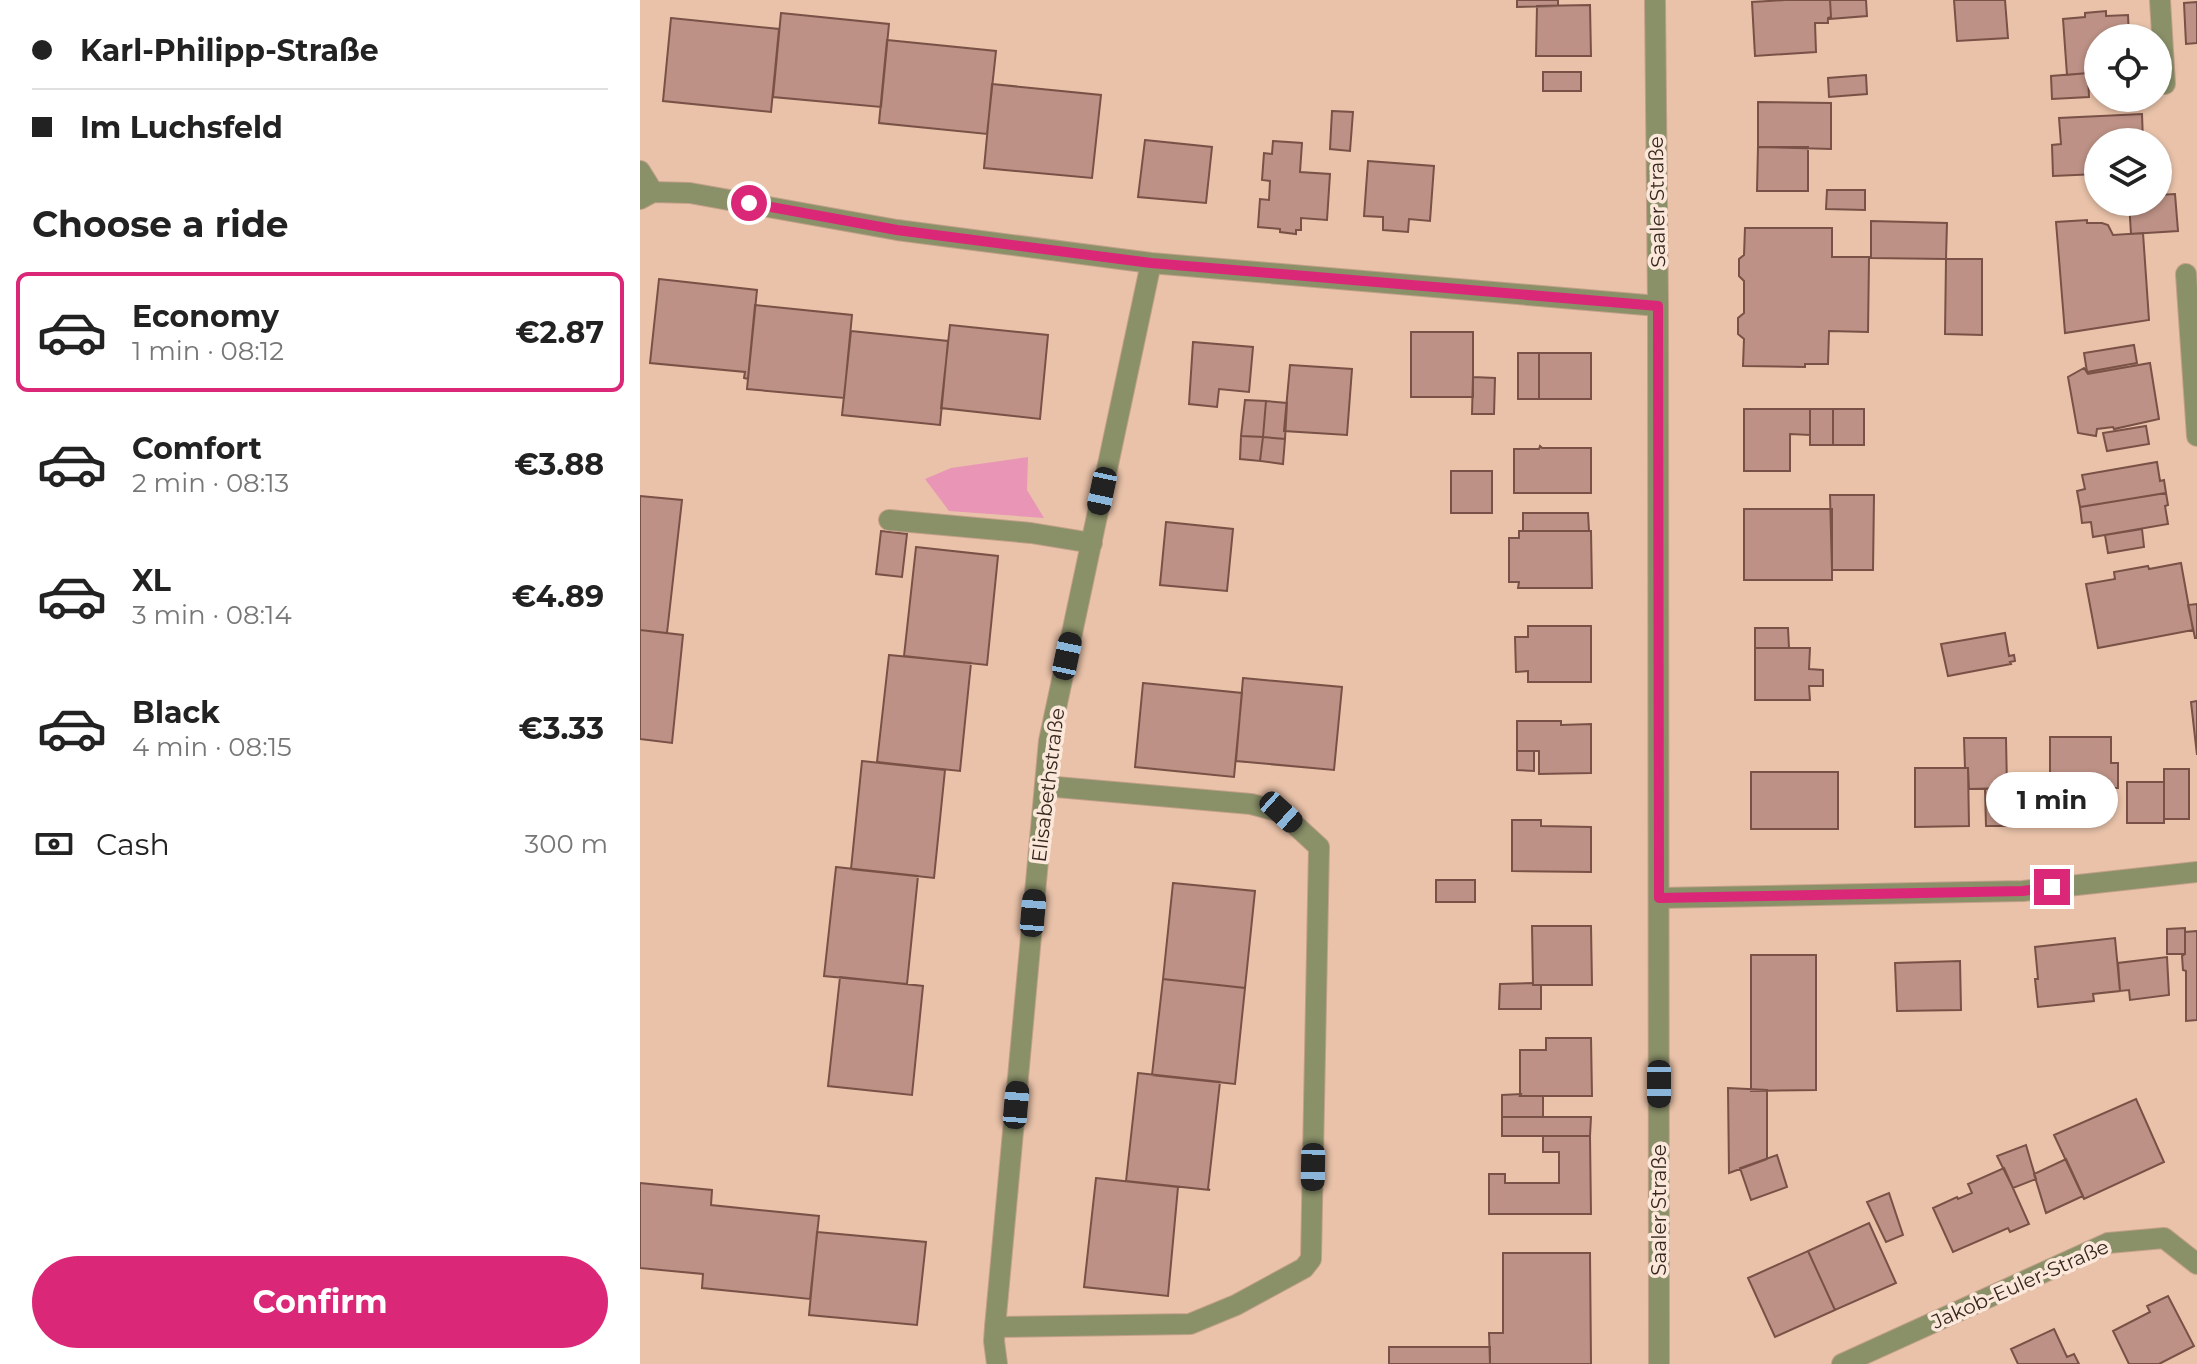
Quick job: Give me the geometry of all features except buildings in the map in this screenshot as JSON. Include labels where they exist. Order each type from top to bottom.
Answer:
[{"type":"street","name":"Saaler Straße","points":[[1655,0],[1659,1364]]},
{"type":"street","points":[[2160,0],[2161,24]]},
{"type":"street","points":[[640,171],[646,196],[690,193],[897,230],[1151,263],[1658,306]]},
{"type":"street","name":"Elisabethstraße","points":[[997,1364],[995,1327],[1049,741],[1151,263]]},
{"type":"street","points":[[2186,274],[2197,436]]},
{"type":"street","points":[[889,520],[1031,533],[1092,543]]},
{"type":"street","points":[[995,1327],[1190,1324],[1236,1305],[1304,1268],[1311,1259],[1319,847],[1281,812],[1251,804],[1045,786]]},
{"type":"street","points":[[1659,898],[2023,891],[2197,872]]},
{"type":"street","name":"Jakob-Euler-Straße","points":[[1842,1364],[2108,1243],[2164,1238],[2197,1264]]},
{"type":"shaded area","points":[[1028,457],[1027,490],[1044,518],[949,511],[925,479],[951,468]]},
{"type":"route","points":[[749,203],[897,230],[1151,263],[1658,306],[1659,898],[2023,891],[2052,887]]}]
